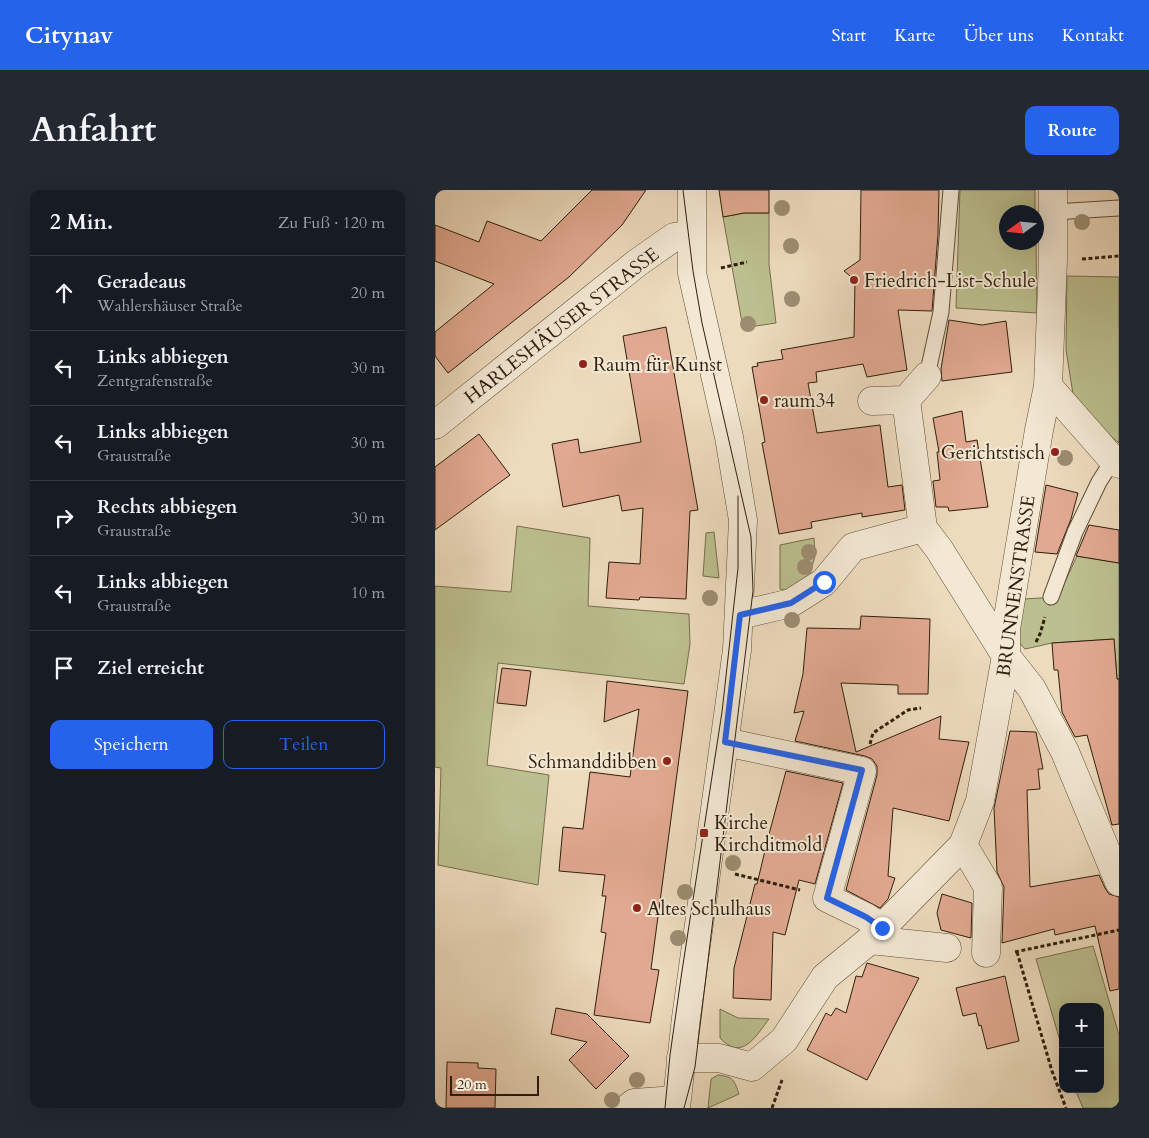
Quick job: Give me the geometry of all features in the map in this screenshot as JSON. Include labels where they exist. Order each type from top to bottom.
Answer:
[{"type":"street","points":[[628,1108],[634,1103],[676,1104],[725,742],[740,615],[743,520],[729,437],[692,273],[693,190]]},
{"type":"street","name":"BRUNNENSTRASSE","points":[[681,1058],[719,1058],[752,1067],[784,1040],[825,977],[876,934],[963,845],[980,801],[986,771],[1006,656],[1006,629],[1048,386],[1053,260],[1053,201]]},
{"type":"street","name":"HARLESHÄUSER STRASSE","points":[[435,425],[637,263],[675,236],[692,234]]},
{"type":"street","points":[[872,401],[906,400],[927,376]]},
{"type":"street","points":[[1048,386],[1116,462]]},
{"type":"street","points":[[906,400],[923,528],[939,549],[1006,656],[1032,690],[1065,752],[1119,882]]},
{"type":"street","points":[[740,615],[791,603],[824,582],[853,547],[923,528]]},
{"type":"street","points":[[725,742],[862,770],[827,898],[866,917],[876,934],[947,948]]},
{"type":"street","points":[[963,845],[989,887],[986,953]]},
{"type":"lane","points":[[927,376],[941,312],[951,190]]},
{"type":"lane","points":[[1053,201],[1119,208]]},
{"type":"lane","points":[[1051,598],[1075,532],[1099,482],[1116,462]]},
{"type":"path","points":[[1053,260],[1119,256]]},
{"type":"path","points":[[721,268],[747,262]]},
{"type":"path","points":[[862,770],[873,733],[908,710],[921,708]]},
{"type":"path","points":[[733,874],[827,898]]},
{"type":"path","points":[[1066,1108],[1052,1071],[1017,952],[1119,930]]},
{"type":"green space","points":[[960,190],[1035,190],[1035,205],[999,205],[999,250],[1036,250],[1037,313],[956,308]]},
{"type":"green space","points":[[744,213],[769,213],[769,264],[776,323],[743,328],[723,217]]},
{"type":"green space","points":[[1067,276],[1119,277],[1119,443],[1102,429],[1073,394],[1066,350]]},
{"type":"green space","points":[[517,526],[590,538],[588,606],[689,614],[690,644],[684,684],[498,663],[487,765],[549,775],[538,885],[438,865],[441,768],[435,767],[435,586],[511,592]]},
{"type":"green space","points":[[714,532],[719,578],[703,576],[706,533]]},
{"type":"green space","points":[[814,538],[815,556],[809,578],[789,591],[780,589],[780,545]]},
{"type":"green space","points":[[1077,556],[1119,563],[1119,679],[1117,679],[1114,639],[1052,643],[1025,649],[1017,640],[1023,599],[1058,597]]},
{"type":"green space","points":[[1093,946],[1119,1035],[1119,1108],[1083,1108],[1077,1093],[1104,1093],[1104,1003],[1059,1003],[1059,1037],[1036,959]]},
{"type":"green space","points":[[720,1009],[738,1018],[769,1019],[754,1039],[742,1047],[735,1048],[720,1038]]},
{"type":"green space","points":[[718,1075],[733,1080],[739,1094],[708,1108],[711,1079]]},
{"type":"building","points":[[592,190],[646,190],[622,225],[569,277],[448,373],[435,356],[435,332],[494,284],[435,261],[435,225],[479,242],[487,221],[541,241]]},
{"type":"building","points":[[719,190],[769,190],[769,213],[744,213],[723,217]]},
{"type":"building","points":[[861,190],[939,190],[938,234],[932,311],[898,310],[907,370],[867,377],[863,364],[816,372],[817,382],[808,383],[817,433],[880,425],[888,487],[902,485],[905,510],[862,517],[862,513],[811,522],[812,528],[779,534],[762,443],[765,442],[752,367],[758,366],[757,363],[783,359],[781,350],[854,337],[855,280],[844,271],[860,260]]},
{"type":"building","points":[[949,320],[982,325],[1006,321],[1012,372],[942,381],[941,369]]},
{"type":"building","points":[[666,327],[698,510],[690,511],[686,599],[640,597],[639,600],[606,598],[609,562],[640,564],[643,508],[622,511],[619,495],[563,507],[552,444],[578,439],[580,453],[641,442],[623,336]]},
{"type":"building","points":[[962,411],[966,442],[977,440],[988,507],[949,511],[948,507],[936,507],[933,481],[940,480],[937,452],[939,452],[933,418]]},
{"type":"building","points":[[479,434],[510,475],[435,530],[435,467]]},
{"type":"building","points":[[1046,485],[1078,493],[1071,519],[1057,554],[1035,552]]},
{"type":"building","points":[[1089,525],[1119,530],[1119,563],[1076,556]]},
{"type":"building","points":[[861,616],[930,619],[928,694],[898,694],[898,685],[841,683],[856,752],[941,716],[939,739],[969,742],[949,821],[893,808],[888,876],[895,878],[888,899],[880,908],[846,890],[877,775],[877,766],[872,759],[865,756],[795,741],[804,711],[794,713],[803,674],[807,628],[860,629]]},
{"type":"building","points":[[1114,639],[1117,679],[1119,679],[1119,824],[1112,825],[1087,735],[1075,737],[1062,712],[1058,670],[1054,670],[1052,643]]},
{"type":"building","points":[[502,668],[531,671],[526,706],[497,703]]},
{"type":"building","points":[[607,681],[688,691],[651,969],[659,970],[650,1023],[594,1015],[606,933],[601,932],[606,896],[602,896],[605,875],[559,871],[563,827],[583,829],[590,772],[630,777],[639,709],[604,722]]},
{"type":"building","points":[[1010,731],[1036,732],[1043,769],[1038,769],[1040,789],[1027,790],[1030,887],[1099,875],[1109,894],[1119,897],[1119,989],[1110,991],[1095,926],[1055,935],[1054,929],[1002,943],[1004,887],[997,872],[994,808]]},
{"type":"building","points":[[786,771],[843,783],[815,884],[799,880],[785,935],[773,932],[771,1000],[733,998],[734,968]]},
{"type":"building","points":[[942,894],[972,903],[971,938],[941,930],[937,913]]},
{"type":"building","points":[[867,963],[919,978],[867,1080],[807,1050],[826,1013],[831,1016],[836,1008],[846,1013],[856,976],[862,977]]},
{"type":"building","points":[[1005,976],[1019,1041],[987,1049],[976,1013],[963,1016],[956,988]]},
{"type":"building","points":[[556,1008],[587,1014],[629,1056],[596,1089],[569,1060],[587,1042],[551,1034]]},
{"type":"building","points":[[447,1062],[478,1063],[478,1068],[496,1069],[495,1108],[446,1108]]},
{"type":"tram line","points":[[683,190],[693,271],[702,323],[751,537],[753,591],[695,1067],[684,1108]]},
{"type":"tram line","points":[[665,1108],[670,1055],[682,971],[722,712],[738,568],[738,496]]},
{"type":"place","name":"Friedrich-List-Schule","points":[[854,280]]},
{"type":"place","name":"Raum für Kunst","points":[[583,364]]},
{"type":"place","name":"raum34","points":[[764,400]]},
{"type":"place","name":"Gerichtstisch","points":[[1055,452]]},
{"type":"place","name":"Schmanddibben","points":[[667,761]]},
{"type":"place","name":"Kirche Kirchditmold","points":[[704,833]]},
{"type":"place","name":"Altes Schulhaus","points":[[637,908]]},
{"type":"route","points":[[824,582],[791,603],[740,615],[725,742],[862,770],[827,898],[866,917],[882,928]]}]
